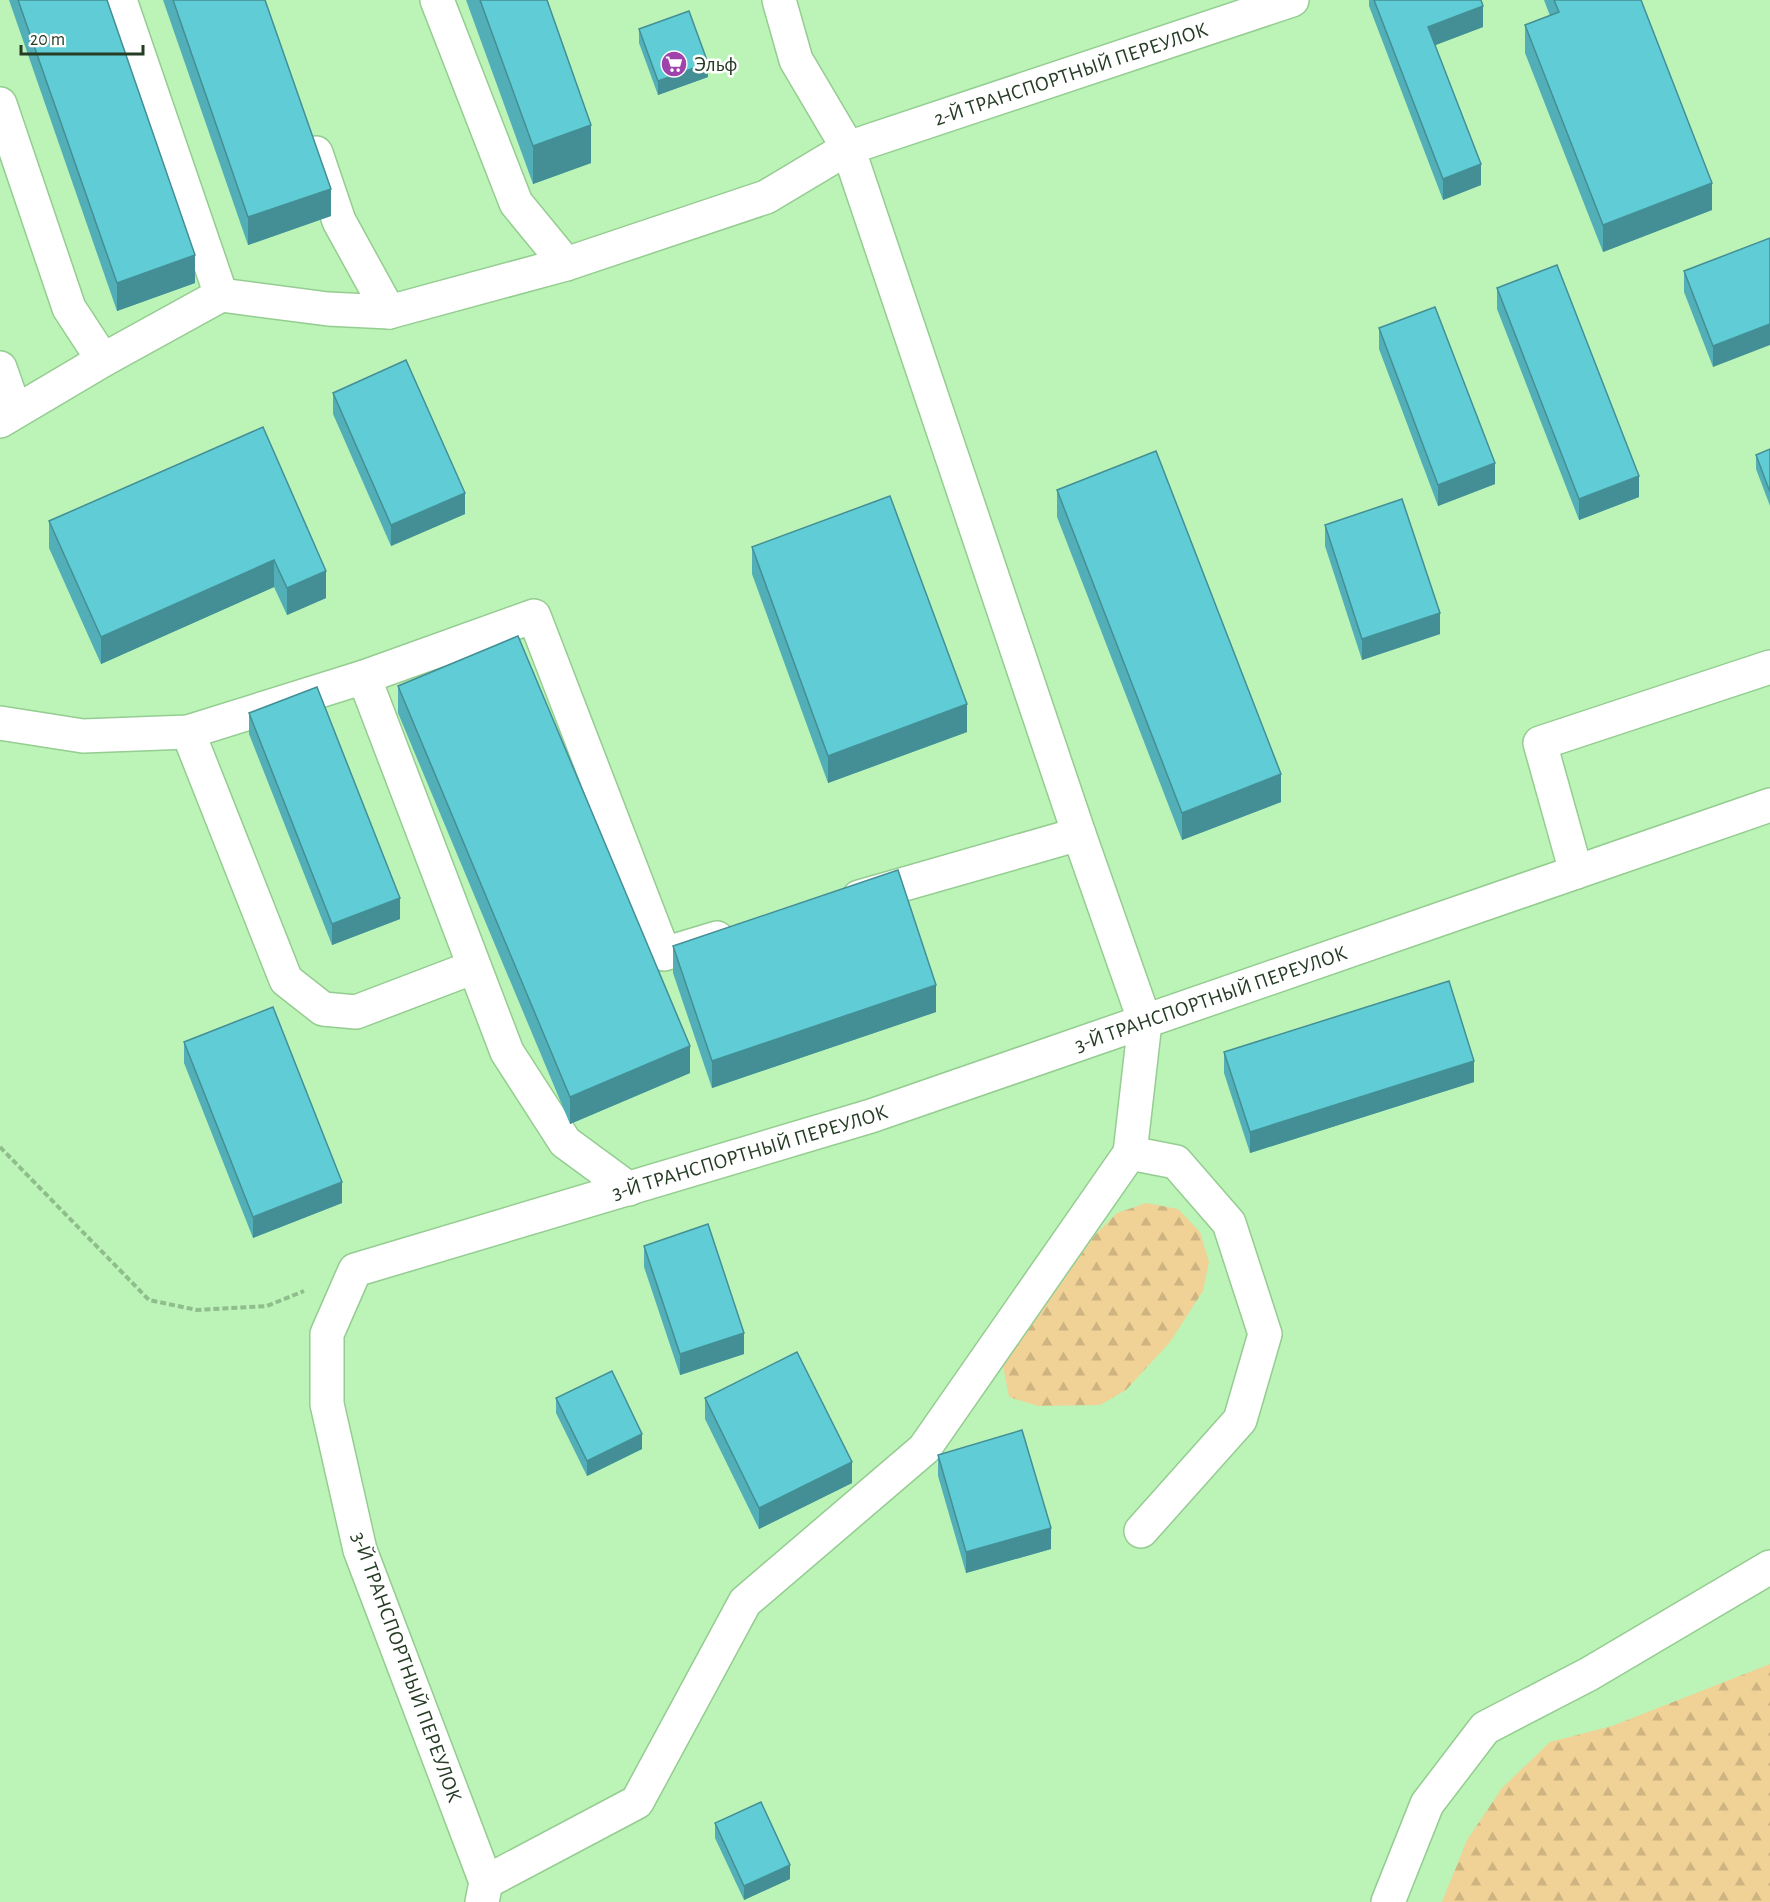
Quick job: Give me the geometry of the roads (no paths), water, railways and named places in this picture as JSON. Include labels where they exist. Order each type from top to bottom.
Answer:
[{"type":"street","points":[[0,368],[8,416],[221,295],[120,0]]},
{"type":"street","points":[[437,0],[516,203],[566,264]]},
{"type":"street","points":[[484,1892],[637,1802],[745,1602],[924,1449],[1130,1153],[1145,1022],[1079,834],[848,148],[796,60],[779,0]]},
{"type":"street","name":"2-Й ТРАНСПОРТНЫЙ ПЕРЕУЛОК","points":[[221,295],[328,309],[389,312],[566,264],[766,197],[848,148],[1292,0]]},
{"type":"street","points":[[0,104],[69,308],[103,360]]},
{"type":"street","points":[[306,122],[339,221],[389,312]]},
{"type":"street","points":[[0,723],[83,736],[188,732],[364,677],[534,616],[664,954],[745,930]]},
{"type":"street","points":[[1576,872],[1540,743],[1770,667]]},
{"type":"street","points":[[364,677],[507,1052],[565,1142],[629,1188]]},
{"type":"street","points":[[188,732],[286,980],[323,1009],[356,1012],[474,967]]},
{"type":"street","name":"3-Й ТРАНСПОРТНЫЙ ПЕРЕУЛОК","points":[[484,1892],[360,1550],[327,1404],[327,1334],[355,1270],[871,1116],[1770,804]]},
{"type":"street","points":[[837,904],[1079,834]]},
{"type":"street","points":[[1130,1153],[1176,1162],[1229,1223],[1265,1334],[1240,1420],[1141,1531]]},
{"type":"street","points":[[1388,1902],[1427,1804],[1485,1728],[1589,1674],[1770,1567]]},
{"type":"place","name":"Эльф","points":[[674,64]]}]
